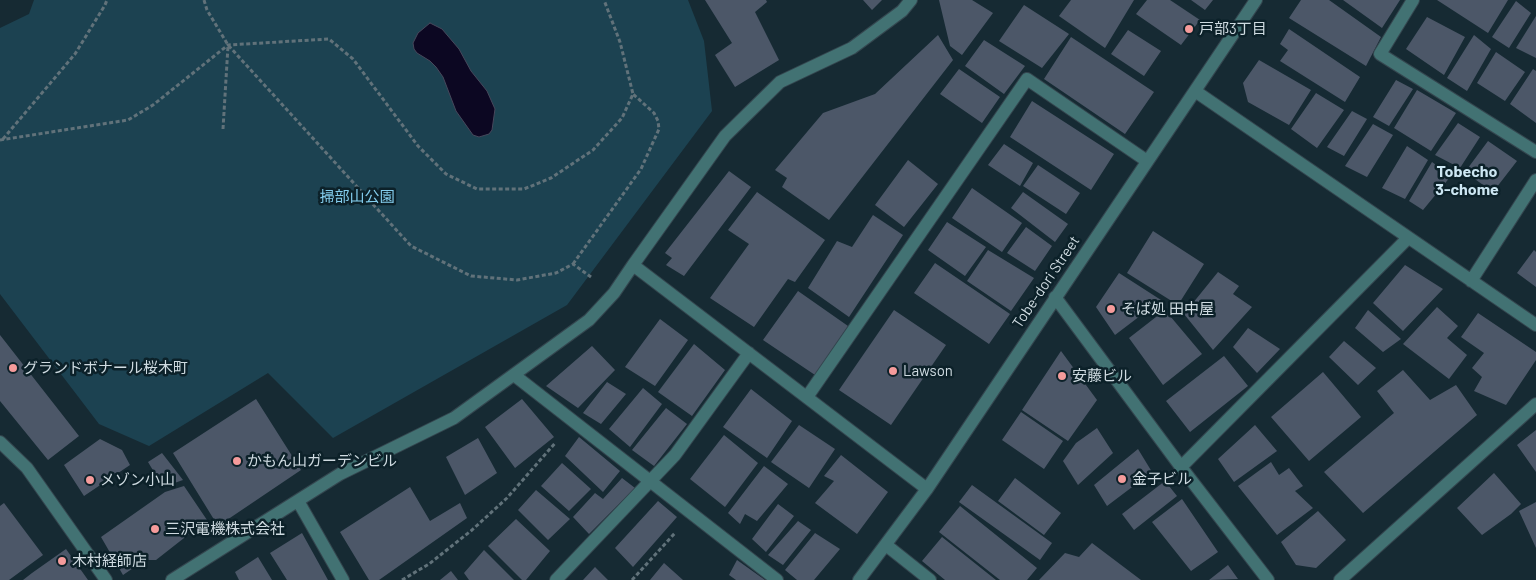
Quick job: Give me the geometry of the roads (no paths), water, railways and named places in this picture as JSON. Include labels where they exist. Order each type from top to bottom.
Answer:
[{"type":"street","points":[[172,580],[340,474],[454,418],[589,320],[614,293],[725,136],[780,82],[852,48],[902,11],[911,0]]},
{"type":"street","name":"Tobe-dori Street","points":[[859,580],[927,489],[1256,0]]},
{"type":"street","points":[[1413,0],[1380,54],[1536,152]]},
{"type":"street","points":[[807,397],[1027,79],[1147,161]]},
{"type":"street","points":[[1195,91],[1536,325]]},
{"type":"street","points":[[1471,281],[1536,180]]},
{"type":"street","points":[[1181,467],[1408,238]]},
{"type":"street","points":[[633,265],[927,489]]},
{"type":"street","points":[[1055,297],[1181,467],[1268,580]]},
{"type":"street","points":[[556,580],[675,455],[749,353]]},
{"type":"street","points":[[514,375],[777,580]]},
{"type":"street","points":[[1340,580],[1536,404]]},
{"type":"street","points":[[0,442],[27,468],[106,580]]},
{"type":"street","points":[[0,461],[11,452]]},
{"type":"street","points":[[298,501],[343,580]]},
{"type":"street","points":[[886,545],[930,580]]},
{"type":"place","name":"戸部3丁目","points":[[1189,29]]},
{"type":"place","name":"そば処 田中屋","points":[[1111,309]]},
{"type":"place","name":"グランドボナール桜木町","points":[[13,368]]},
{"type":"place","name":"Lawson","points":[[893,371]]},
{"type":"place","name":"安藤ビル","points":[[1062,376]]},
{"type":"place","name":"かもん山ガーデンビル","points":[[237,461]]},
{"type":"place","name":"金子ビル","points":[[1122,479]]},
{"type":"place","name":"メゾン小山","points":[[90,480]]},
{"type":"place","name":"三沢電機株式会社","points":[[155,529]]},
{"type":"place","name":"木村経師店","points":[[62,561]]},
{"type":"district","name":"Tobecho 3-chome","points":[[1467,181]]},
{"type":"park label","name":"掃部山公園","points":[[357,197]]}]
